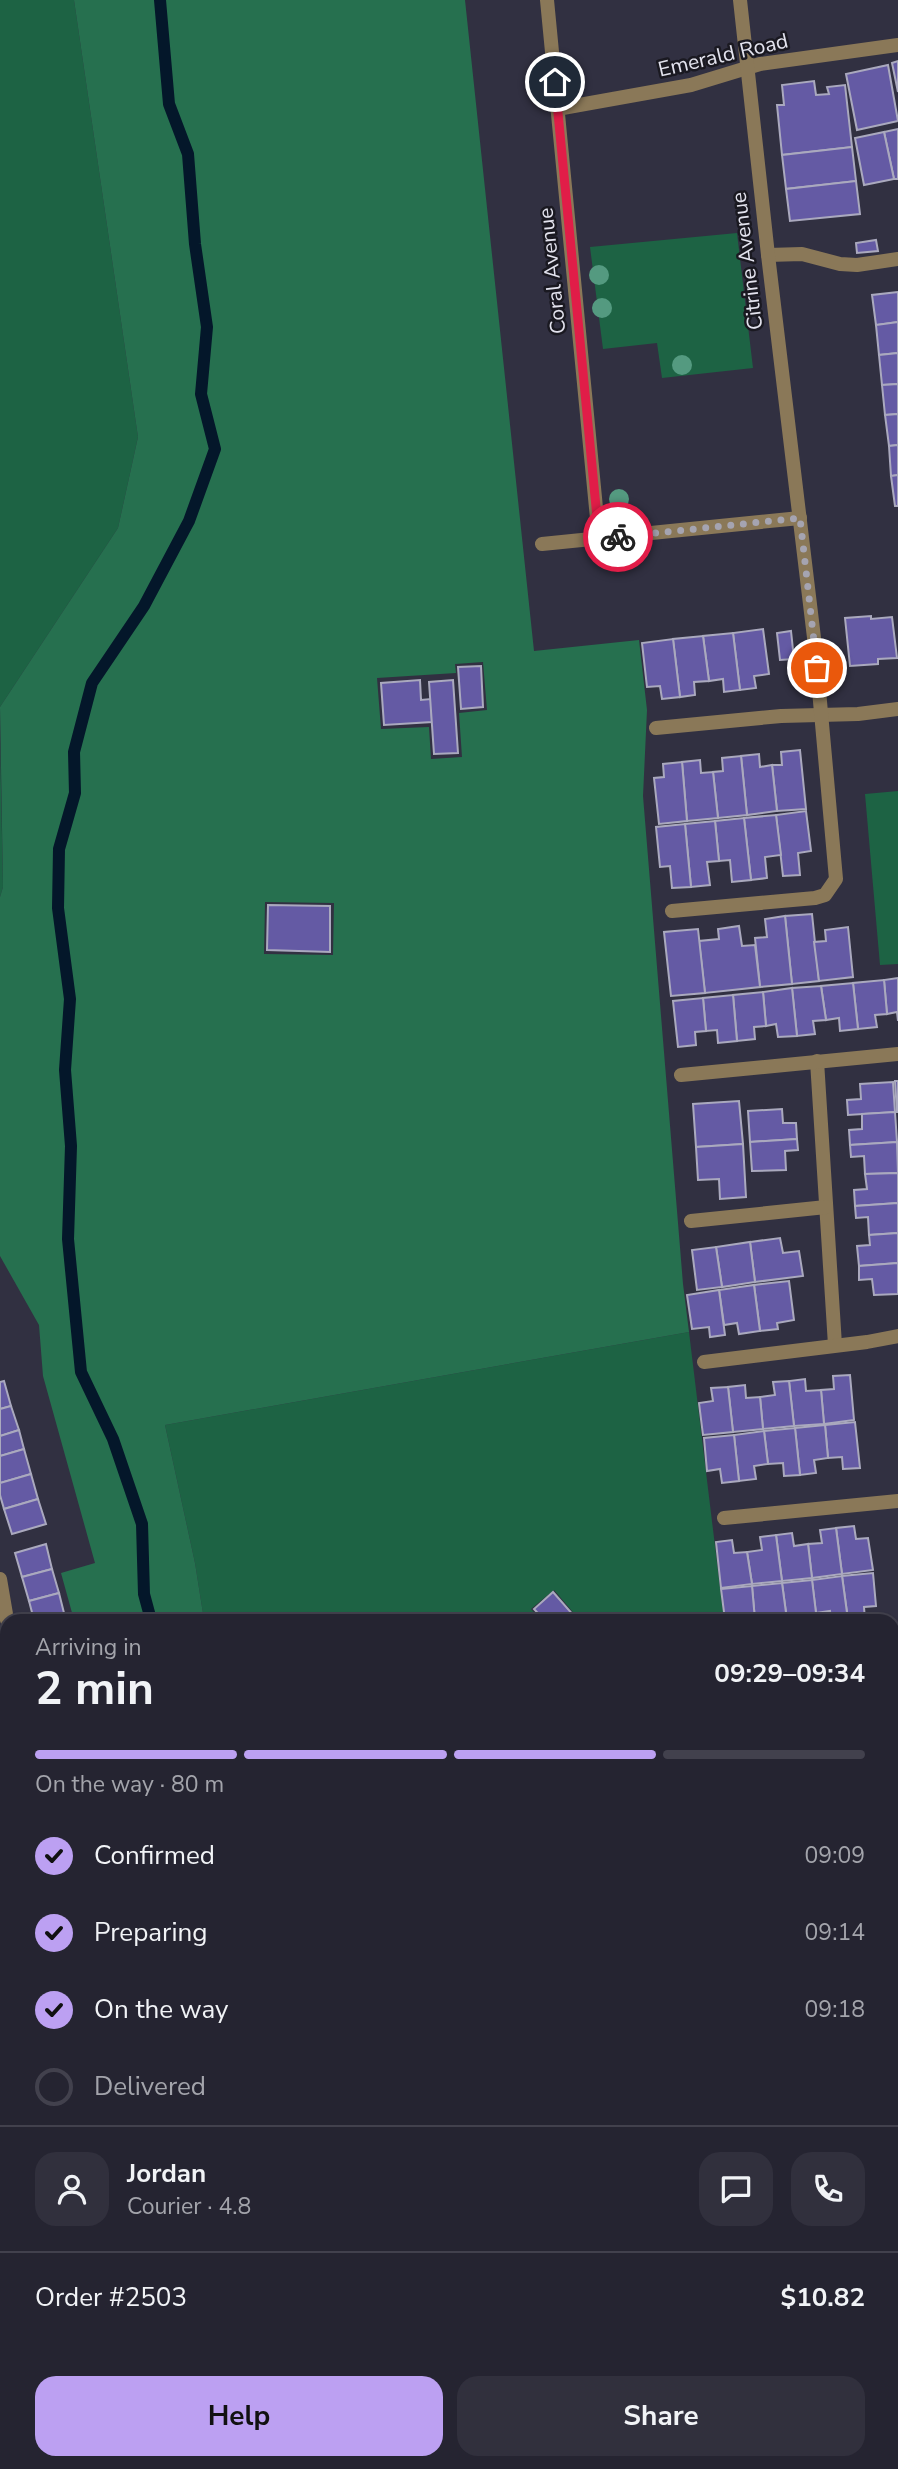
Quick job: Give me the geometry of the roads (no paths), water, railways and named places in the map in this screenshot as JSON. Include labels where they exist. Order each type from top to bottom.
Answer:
[{"type":"street","name":"Coral Avenue","points":[[547,0],[599,538]]},
{"type":"street","name":"Citrine Avenue","points":[[672,911],[815,898],[825,895],[836,878],[822,714],[740,0]]},
{"type":"street","name":"Emerald Road","points":[[557,109],[691,85],[746,68],[898,45]]},
{"type":"street","points":[[768,255],[802,254],[839,264],[857,265],[898,259]]},
{"type":"street","points":[[542,544],[800,518]]},
{"type":"street","points":[[656,729],[898,709]]},
{"type":"street","points":[[681,1075],[898,1054]]},
{"type":"street","points":[[817,1062],[835,1345]]},
{"type":"street","points":[[691,1221],[826,1207]]},
{"type":"street","points":[[704,1362],[898,1336]]},
{"type":"street","points":[[724,1518],[898,1501]]},
{"type":"street","points":[[0,1579],[7,1614]]},
{"type":"waterway","points":[[149,1614],[144,1594],[142,1524],[113,1439],[81,1372],[68,1239],[71,1146],[65,1070],[70,999],[58,908],[59,849],[75,793],[74,752],[92,683],[144,606],[189,521],[215,449],[201,394],[207,327],[195,244],[188,154],[169,104],[160,0]]}]
